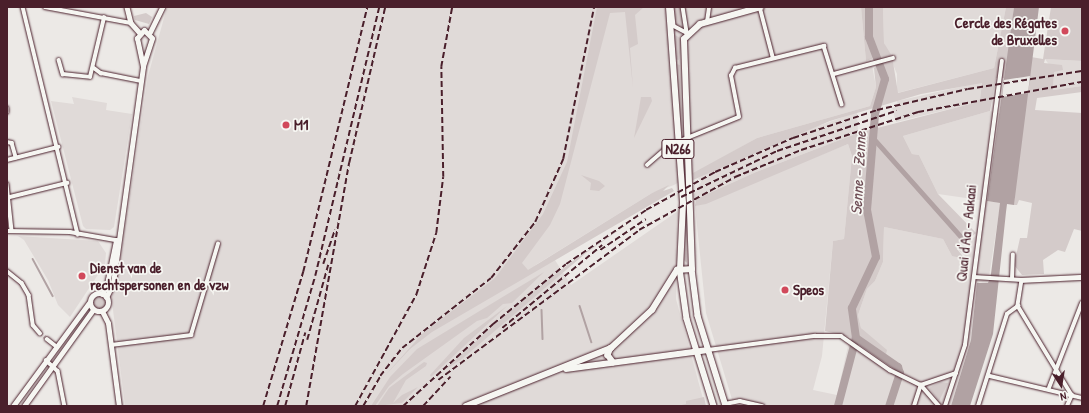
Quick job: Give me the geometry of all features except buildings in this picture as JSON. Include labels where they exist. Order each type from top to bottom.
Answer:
[{"type":"highway","name":"N266","points":[[670,7],[683,203],[680,269]]},
{"type":"highway","points":[[687,33],[706,22],[761,7]]},
{"type":"highway","name":"N266","points":[[687,33],[682,52],[692,268]]},
{"type":"main road","points":[[104,295],[113,283],[116,240],[143,66],[149,44],[150,32],[162,7]]},
{"type":"main road","points":[[143,66],[139,43],[139,32],[150,32]]},
{"type":"main road","points":[[139,43],[149,44]]},
{"type":"main road","points":[[466,406],[475,404],[612,348],[644,320],[680,269],[692,268]]},
{"type":"main road","name":"N266","points":[[692,268],[696,304],[708,350],[726,405]]},
{"type":"main road","name":"N266","points":[[680,269],[684,306],[696,352],[714,406]]},
{"type":"main road","points":[[102,311],[94,310],[89,303],[93,295],[104,295]]},
{"type":"main road","points":[[102,311],[107,305],[104,295]]},
{"type":"main road","points":[[102,311],[111,346],[119,406]]},
{"type":"main road","points":[[612,348],[608,355],[613,362]]},
{"type":"main road","points":[[559,370],[708,350]]},
{"type":"main road","points":[[592,357],[595,364]]},
{"type":"street","points":[[23,7],[67,183],[78,234]]},
{"type":"street","points":[[45,7],[131,23]]},
{"type":"street","points":[[127,7],[131,23],[139,32]]},
{"type":"street","name":"N266","points":[[670,7],[674,26],[687,33]]},
{"type":"street","name":"N266","points":[[683,7],[687,33]]},
{"type":"street","points":[[706,22],[709,7]]},
{"type":"street","points":[[761,7],[773,57]]},
{"type":"street","points":[[59,60],[61,72],[66,75],[88,78],[94,68],[104,18]]},
{"type":"street","points":[[647,165],[678,142],[737,119],[740,109],[732,71],[773,57],[822,46],[828,51],[842,104]]},
{"type":"street","points":[[834,74],[892,59]]},
{"type":"street","name":"Quai d'Aa - Aakaai","points":[[945,406],[965,345],[1002,61]]},
{"type":"street","points":[[94,68],[102,73],[141,81]]},
{"type":"street","points":[[7,142],[12,143],[16,158]]},
{"type":"street","points":[[7,160],[58,147]]},
{"type":"street","points":[[10,197],[67,183]]},
{"type":"street","points":[[7,184],[10,197],[9,231],[78,234],[116,240]]},
{"type":"street","points":[[111,346],[191,335],[218,244]]},
{"type":"street","points":[[1012,279],[1013,255]]},
{"type":"street","points":[[7,271],[22,283],[29,295],[33,325],[40,333]]},
{"type":"street","points":[[974,277],[999,280],[1082,277]]},
{"type":"street","points":[[1022,280],[1018,306],[1072,395]]},
{"type":"street","points":[[1049,388],[1057,372],[1082,302]]},
{"type":"street","points":[[13,406],[89,303]]},
{"type":"street","points":[[978,406],[990,376],[1007,314],[1018,306]]},
{"type":"street","points":[[24,406],[94,310]]},
{"type":"street","points":[[708,350],[815,336],[841,336],[900,375],[921,385],[939,406]]},
{"type":"street","points":[[48,339],[56,346]]},
{"type":"street","points":[[46,360],[53,365],[59,375],[65,406]]},
{"type":"street","points":[[921,385],[956,373]]},
{"type":"street","points":[[990,376],[1049,388],[1082,398]]},
{"type":"street","points":[[914,406],[921,385]]},
{"type":"street","points":[[1067,406],[1072,395]]},
{"type":"street","points":[[726,405],[740,401],[762,406]]},
{"type":"shaded area","points":[[167,7],[861,7],[866,61],[871,60],[876,87],[870,106],[757,138],[674,185],[652,193],[534,266],[553,257],[571,285],[678,211],[676,299],[705,406],[125,406],[111,294],[116,286],[148,76]]},
{"type":"shaded area","points":[[597,7],[644,7],[635,15],[638,44],[630,48],[633,88],[625,12],[610,13],[560,204],[550,225],[522,263],[528,270],[652,193],[669,185],[663,191],[672,188],[674,191],[432,332],[410,349],[381,380],[422,334],[495,278],[543,214],[567,162]]},
{"type":"shaded area","points":[[673,7],[681,7],[683,28],[676,24]]},
{"type":"shaded area","points":[[861,7],[883,7],[884,43],[892,56],[898,93],[994,68],[1006,7],[1014,7],[1006,78],[996,78],[990,111],[903,136],[912,154],[919,155],[938,194],[976,233],[957,249],[965,259],[952,256],[943,239],[884,227],[883,262],[875,281],[867,289],[858,315],[861,328],[887,350],[884,362],[850,337],[825,331],[833,241],[844,239],[852,156],[848,144],[706,204],[695,206],[696,199],[756,172],[858,133],[974,103],[980,99],[982,83],[921,94],[830,121],[693,180],[693,173],[757,138],[870,106],[876,87],[874,68],[878,66],[874,58],[866,61]]},
{"type":"shaded area","points":[[883,7],[1006,7],[994,68],[897,93],[897,74],[884,43]]},
{"type":"shaded area","points":[[1014,7],[1039,7],[1014,205],[1007,204],[993,334],[970,406],[951,406],[971,340],[977,283],[988,283],[991,274],[1000,203],[987,201]]},
{"type":"shaded area","points":[[1051,7],[1082,7],[1082,61],[1045,59],[1044,63],[1062,65],[1063,70],[1054,72],[1053,90],[1082,86],[1082,92],[1037,98],[1035,110],[1082,113],[1082,231],[1074,229],[1065,252],[1058,250],[1043,260],[1044,274],[1022,275],[1014,265],[1020,238],[1027,238],[1032,203],[1019,200],[1017,205],[1014,205],[1015,190],[1031,57],[1043,59]]},
{"type":"shaded area","points":[[146,13],[152,17],[149,24],[135,20],[134,16]]},
{"type":"shaded area","points":[[673,34],[682,39],[679,60],[674,59]]},
{"type":"shaded area","points":[[1045,59],[1082,61],[1082,86],[1053,90],[1054,72]]},
{"type":"shaded area","points":[[676,64],[680,65],[682,134],[680,134]]},
{"type":"shaded area","points":[[982,82],[980,99],[974,103],[896,122],[892,108],[898,106],[897,101]]},
{"type":"shaded area","points":[[72,97],[107,103],[106,110],[132,114],[114,227],[110,230],[86,229],[83,226],[51,101],[74,104]]},
{"type":"shaded area","points":[[641,97],[651,97],[652,101],[634,138]]},
{"type":"shaded area","points":[[990,111],[1001,114],[987,201],[1000,203],[1000,206],[988,283],[979,282],[971,340],[951,406],[734,406],[706,313],[695,206],[848,144],[852,156],[844,239],[833,241],[822,356],[813,390],[837,395],[850,337],[884,361],[861,328],[858,315],[867,289],[875,281],[883,262],[884,227],[943,239],[952,256],[966,257],[957,249],[976,236],[980,200],[938,194],[919,155],[912,154],[903,136]]},
{"type":"shaded area","points":[[857,112],[858,133],[756,172],[696,199],[694,195],[701,182],[698,178],[785,138]]},
{"type":"shaded area","points":[[681,149],[686,154],[687,263],[684,260],[686,207]]},
{"type":"shaded area","points":[[581,175],[599,181],[605,186],[599,191],[590,190],[591,183]]},
{"type":"shaded area","points":[[632,221],[586,253],[462,359],[443,371],[528,295],[577,258]]},
{"type":"shaded area","points":[[18,236],[98,241],[106,253],[105,264],[70,317],[58,305],[48,280],[24,240]]},
{"type":"shaded area","points":[[544,272],[512,303],[503,304],[487,318],[477,321],[403,374],[389,386],[375,406],[371,406],[390,377],[417,349]]},
{"type":"shaded area","points":[[99,295],[104,297],[106,302],[104,307],[99,309],[94,307],[92,302],[94,297]]},
{"type":"shaded area","points":[[507,306],[431,377],[430,375],[464,338]]},
{"type":"shaded area","points":[[424,362],[427,363],[426,366],[406,380],[393,403],[402,395],[418,387],[402,403],[377,406],[389,388]]},
{"type":"shaded area","points":[[940,382],[948,383],[939,401],[929,388]]},
{"type":"shaded area","points":[[704,397],[706,406],[677,406],[686,404],[686,401]]},
{"type":"pier","points":[[1030,76],[1028,93],[1002,97],[1004,80]]},
{"type":"waterway","name":"Senne - Zenne","points":[[838,406],[856,338],[852,308],[876,257],[867,210],[875,114],[885,79],[869,37],[869,7]]},
{"type":"waterway","points":[[875,140],[965,241]]},
{"type":"waterway","points":[[33,259],[53,296]]},
{"type":"waterway","points":[[580,306],[592,342]]},
{"type":"waterway","points":[[542,310],[543,339]]},
{"type":"waterway","name":"Senne - Zenne","points":[[856,338],[898,367],[900,373],[889,406]]},
{"type":"tunnel","points":[[40,333],[47,339]]},
{"type":"railway","points":[[263,406],[303,272],[367,7]]},
{"type":"railway","points":[[277,406],[315,276],[379,7]]},
{"type":"railway","points":[[306,406],[349,163],[385,7]]},
{"type":"railway","points":[[355,406],[416,295],[436,233],[443,177],[441,67],[452,7]]},
{"type":"railway","points":[[363,406],[380,376],[402,348],[491,278],[535,222],[563,159],[594,7]]},
{"type":"railway","points":[[403,406],[493,324],[566,264],[646,210],[715,172],[793,138],[877,110],[968,89],[1082,71]]},
{"type":"railway","points":[[438,380],[639,230],[735,177],[801,150],[918,112],[1082,82]]},
{"type":"railway","points":[[681,197],[777,151],[896,111]]},
{"type":"railway","points":[[600,250],[646,219]]},
{"type":"railway","points":[[323,264],[335,230]]},
{"type":"railway","points":[[502,328],[602,245]]},
{"type":"railway","points":[[307,340],[328,265]]},
{"type":"railway","points":[[285,406],[305,333]]},
{"type":"railway","points":[[423,406],[450,377]]},
{"type":"place","name":"Cercle des Régates de Bruxelles","points":[[1065,31]]},
{"type":"place","name":"M1","points":[[286,125]]},
{"type":"place","name":"Dienst van de rechtspersonen en de vzw","points":[[82,276]]},
{"type":"place","name":"Speos","points":[[785,290]]}]
